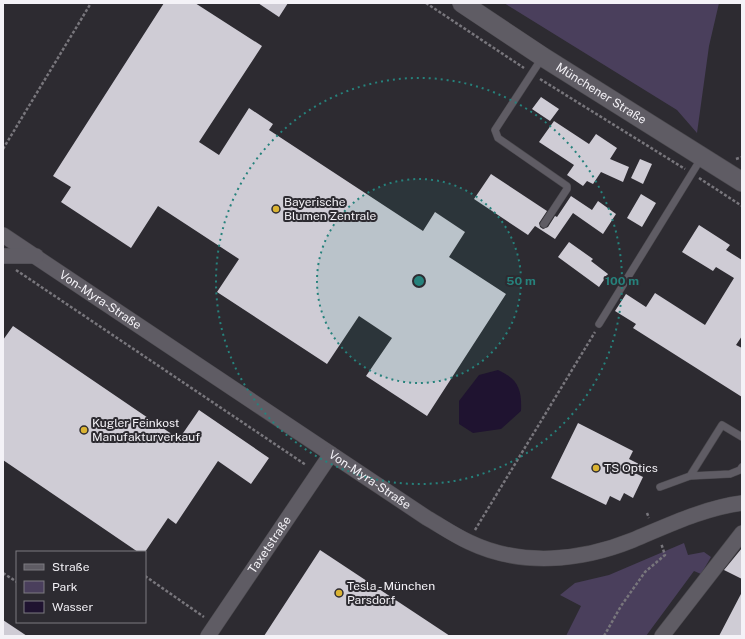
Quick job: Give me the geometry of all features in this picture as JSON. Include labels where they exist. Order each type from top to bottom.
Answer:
[{"type":"street","name":"Münchener Straße","points":[[462,3],[543,57],[742,182]]},
{"type":"street","name":"Von-Myra-Straße","points":[[3,235],[37,256],[427,518],[468,542],[493,552],[518,558],[572,557],[612,548],[704,511],[724,505],[742,503]]},
{"type":"street","points":[[3,238],[6,244],[3,250]]},
{"type":"street","points":[[7,261],[37,256]]},
{"type":"street","name":"Taxetstraße","points":[[208,636],[331,454]]},
{"type":"street","points":[[662,636],[742,533]]},
{"type":"lane","points":[[543,57],[495,130],[498,138],[567,186],[567,189],[544,224]]},
{"type":"lane","points":[[599,324],[702,157]]},
{"type":"lane","points":[[690,476],[722,425],[742,437]]},
{"type":"lane","points":[[660,487],[690,476],[730,474],[740,470],[742,467]]},
{"type":"path","points":[[3,149],[92,3]]},
{"type":"path","points":[[426,3],[532,74],[692,173],[742,206]]},
{"type":"path","points":[[7,261],[306,465]]},
{"type":"path","points":[[468,542],[599,324]]},
{"type":"path","points":[[604,636],[621,606],[645,572],[665,555],[646,513]]},
{"type":"path","points":[[3,573],[16,581]]},
{"type":"path","points":[[146,577],[204,617]]},
{"type":"green space","points":[[504,3],[719,3],[709,46],[697,133],[677,110]]},
{"type":"green space","points":[[684,543],[688,555],[704,552],[711,557],[701,574],[694,571],[646,636],[566,636],[581,606],[560,595],[575,583],[609,575]]},
{"type":"water","points":[[498,370],[510,377],[517,386],[521,397],[521,411],[501,429],[473,433],[459,424],[459,401],[479,375]]},
{"type":"building","name":"Bayerische Blumen Zentrale","points":[[164,3],[195,3],[262,46],[199,142],[219,155],[249,108],[273,124],[269,130],[423,231],[435,212],[465,232],[449,257],[506,294],[427,416],[366,376],[392,338],[359,316],[327,364],[217,292],[239,259],[158,206],[131,248],[61,202],[71,187],[53,176]]},
{"type":"building","points":[[258,3],[288,3],[279,17]]},
{"type":"building","points":[[541,97],[559,109],[550,121],[532,109]]},
{"type":"building","points":[[554,121],[589,144],[596,134],[617,148],[610,159],[629,167],[623,182],[601,172],[593,184],[587,181],[583,186],[567,175],[574,165],[539,142]]},
{"type":"building","points":[[640,159],[652,164],[643,184],[631,178]]},
{"type":"building","points":[[491,174],[547,211],[539,223],[540,227],[543,229],[548,227],[555,216],[557,217],[571,196],[592,210],[598,201],[616,214],[603,234],[573,213],[555,239],[535,226],[528,235],[474,199]]},
{"type":"building","points":[[641,194],[656,203],[642,227],[627,218]]},
{"type":"building","points":[[699,225],[730,245],[726,250],[742,260],[742,336],[736,345],[742,348],[742,397],[633,328],[636,324],[615,311],[626,294],[646,307],[655,293],[705,325],[734,278],[716,267],[713,271],[682,252]]},
{"type":"building","points":[[569,242],[593,259],[591,261],[608,274],[599,287],[558,257]]},
{"type":"building","name":"Kugler Feinkost Manufakturverkauf","points":[[13,326],[179,439],[199,410],[269,458],[251,484],[218,461],[176,524],[168,518],[146,551],[137,551],[3,460],[3,340]]},
{"type":"building","name":"TS Optics","points":[[578,423],[633,451],[629,459],[639,464],[635,473],[643,477],[633,498],[624,493],[620,501],[610,496],[606,505],[551,478]]},
{"type":"building","points":[[742,548],[742,579],[724,570]]},
{"type":"building","name":"Tesla - München Parsdorf","points":[[320,550],[450,636],[264,636]]},
{"type":"building","points":[[742,592],[742,636],[719,636]]},
{"type":"building","points":[[3,620],[27,636],[3,636]]},
{"type":"place","name":"Bayerische Blumen Zentrale","points":[[276,209]]},
{"type":"place","name":"Kugler Feinkost Manufakturverkauf","points":[[84,430]]},
{"type":"place","name":"TS Optics","points":[[596,468]]},
{"type":"place","name":"Tesla - München Parsdorf","points":[[339,593]]}]
